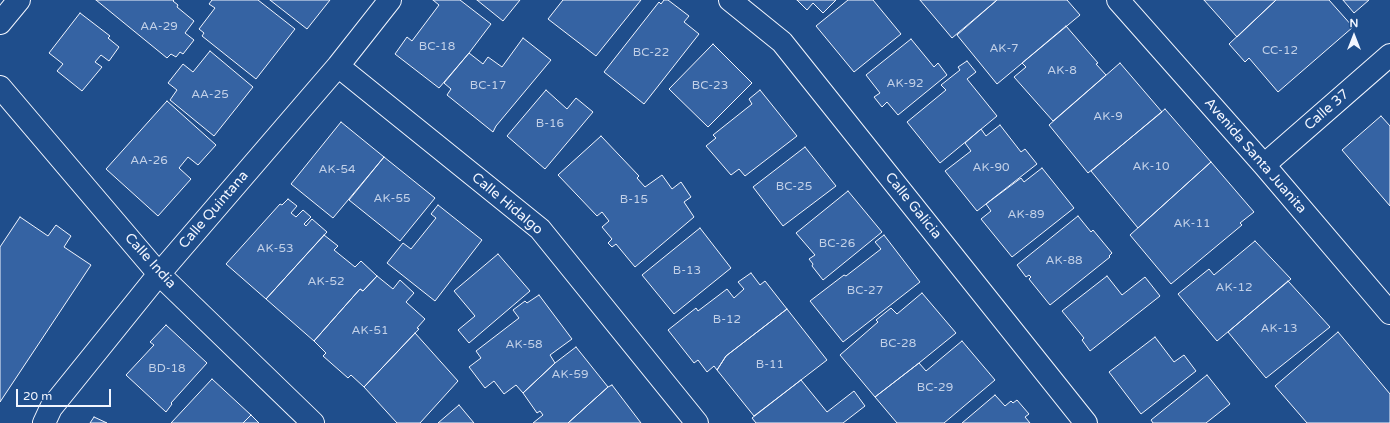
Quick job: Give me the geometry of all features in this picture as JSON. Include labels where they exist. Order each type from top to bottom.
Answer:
[{"type":"street","points":[[0,24],[19,0]]},
{"type":"street","name":"Calle Quintana","points":[[44,423],[51,408],[159,274],[338,66],[390,0]]},
{"type":"street","name":"Calle Galicia","points":[[730,0],[782,42],[1086,423]]},
{"type":"street","name":"Avenida Santa Juanita","points":[[1118,0],[1264,165],[1390,313]]},
{"type":"street","name":"Calle 37","points":[[1264,165],[1390,54]]},
{"type":"street","name":"Calle Hidalgo","points":[[338,66],[540,230],[697,423]]},
{"type":"street","name":"Calle India","points":[[0,87],[159,274],[313,423]]},
{"type":"building","points":[[96,0],[174,0],[173,1],[178,5],[177,7],[194,21],[185,33],[194,40],[183,54],[180,52],[176,57],[171,54],[167,58]]},
{"type":"building","points":[[212,0],[258,0],[295,29],[256,79],[202,36],[204,33],[199,29],[215,8],[209,4]]},
{"type":"building","points":[[270,0],[330,0],[307,29]]},
{"type":"building","points":[[433,0],[460,0],[491,24],[469,53],[439,88],[395,54],[407,37],[412,41],[439,5]]},
{"type":"building","points":[[477,0],[520,0],[503,21]]},
{"type":"building","points":[[563,0],[641,0],[596,56],[548,19]]},
{"type":"building","points":[[664,0],[668,0],[689,16],[684,22],[699,34],[644,104],[604,72],[659,2],[661,4]]},
{"type":"building","points":[[797,0],[836,0],[823,13],[813,3],[807,10]]},
{"type":"building","points":[[848,0],[873,0],[901,34],[854,72],[816,26]]},
{"type":"building","points":[[920,0],[997,0],[952,38]]},
{"type":"building","points":[[997,0],[1067,0],[1080,15],[997,84],[957,35]]},
{"type":"building","points":[[1204,0],[1276,0],[1237,37]]},
{"type":"building","points":[[1276,0],[1329,0],[1353,27],[1278,92],[1249,58],[1245,62],[1229,44]]},
{"type":"building","points":[[1343,0],[1369,0],[1354,13]]},
{"type":"building","points":[[80,13],[110,36],[108,38],[119,47],[109,61],[101,55],[95,62],[102,67],[82,91],[57,71],[63,64],[49,53]]},
{"type":"building","points":[[1066,26],[1098,63],[1096,64],[1106,75],[1053,121],[1014,77],[1026,67],[1022,63]]},
{"type":"building","points":[[523,38],[551,60],[496,126],[493,132],[447,95],[451,89],[444,83],[469,53],[483,64],[488,57],[502,67]]},
{"type":"building","points":[[911,39],[934,67],[938,63],[947,75],[898,115],[887,102],[882,107],[874,97],[880,93],[866,75]]},
{"type":"building","points":[[713,44],[752,83],[708,127],[669,89]]},
{"type":"building","points":[[210,51],[253,87],[214,136],[170,100],[177,90],[168,83],[183,64],[193,72]]},
{"type":"building","points":[[967,61],[976,72],[967,79],[997,116],[940,163],[907,122],[946,90],[941,85],[960,70],[958,67]]},
{"type":"building","points":[[1120,63],[1162,112],[1088,173],[1049,125]]},
{"type":"building","points":[[546,90],[567,109],[576,98],[593,112],[545,169],[507,136]]},
{"type":"building","points":[[760,90],[797,136],[745,176],[739,169],[731,175],[706,146],[716,138],[713,135],[752,104],[749,99]]},
{"type":"building","points":[[167,101],[216,145],[198,165],[188,157],[179,168],[191,179],[158,216],[106,169]]},
{"type":"building","points":[[1165,109],[1211,162],[1138,228],[1091,171]]},
{"type":"building","points":[[1381,116],[1390,126],[1390,206],[1342,150]]},
{"type":"building","points":[[341,122],[384,157],[333,218],[291,184]]},
{"type":"building","points":[[1000,125],[1021,152],[1025,149],[1037,164],[977,211],[945,171],[971,151],[965,143],[981,129],[986,136]]},
{"type":"building","points":[[601,136],[639,176],[637,178],[645,187],[662,175],[672,189],[681,182],[691,197],[684,202],[694,217],[635,267],[616,244],[612,247],[608,243],[612,239],[602,227],[609,221],[602,212],[597,216],[558,175]]},
{"type":"building","points":[[805,147],[836,186],[783,226],[753,187]]},
{"type":"building","points":[[384,157],[435,198],[400,241],[349,200]]},
{"type":"building","points":[[1211,162],[1254,212],[1240,223],[1242,225],[1171,284],[1130,235]]},
{"type":"building","points":[[1042,168],[1074,208],[1012,257],[981,219],[991,211],[986,204],[1021,178],[1024,182]]},
{"type":"building","points":[[848,191],[882,232],[823,280],[812,266],[813,264],[809,259],[815,255],[796,233]]},
{"type":"building","points":[[288,199],[297,206],[291,213],[296,217],[303,210],[311,217],[304,224],[306,226],[312,219],[327,232],[266,299],[226,264],[280,204],[282,205]]},
{"type":"building","points":[[438,205],[482,240],[435,301],[387,263],[403,243],[411,249],[436,218],[431,214]]},
{"type":"building","points":[[1078,216],[1091,232],[1093,230],[1112,253],[1109,256],[1110,257],[1050,305],[1029,279],[1031,277],[1029,275],[1026,277],[1017,265]]},
{"type":"building","points":[[20,217],[48,236],[56,225],[71,236],[64,247],[91,265],[0,402],[0,247]]},
{"type":"building","points":[[700,228],[731,268],[674,314],[642,275]]},
{"type":"building","points":[[324,235],[338,246],[334,250],[355,267],[361,261],[377,276],[363,291],[360,289],[314,341],[266,299]]},
{"type":"building","points":[[884,235],[920,282],[843,342],[810,301],[881,249],[875,242]]},
{"type":"building","points":[[1255,241],[1291,279],[1217,341],[1178,294],[1209,269],[1214,275]]},
{"type":"building","points":[[498,254],[530,291],[469,343],[458,330],[475,316],[454,291]]},
{"type":"building","points":[[751,273],[760,285],[765,281],[787,309],[726,356],[717,370],[714,366],[707,372],[698,360],[694,363],[668,330],[696,308],[698,311],[727,289],[734,298],[744,289],[738,282]]},
{"type":"building","points":[[377,276],[393,289],[400,280],[414,293],[406,302],[425,319],[417,328],[419,329],[364,387],[351,375],[348,378],[323,356],[326,353],[314,341],[360,289],[363,291]]},
{"type":"building","points":[[1107,276],[1122,295],[1145,277],[1160,296],[1090,351],[1082,340],[1084,338],[1062,311]]},
{"type":"building","points":[[1288,281],[1330,327],[1266,378],[1228,332]]},
{"type":"building","points":[[922,293],[956,333],[875,397],[840,355],[878,322],[876,320],[891,308],[897,314]]},
{"type":"building","points":[[539,295],[572,339],[550,355],[555,363],[523,393],[516,385],[504,394],[494,381],[485,388],[469,367],[481,358],[476,351],[519,318],[513,310],[525,301],[527,303]]},
{"type":"building","points":[[787,309],[827,360],[754,416],[717,370],[726,356]]},
{"type":"building","points":[[166,325],[207,363],[171,403],[172,404],[166,412],[126,375],[154,345],[150,342]]},
{"type":"building","points":[[1338,332],[1390,394],[1390,423],[1307,423],[1275,386]]},
{"type":"building","points":[[415,333],[458,381],[420,423],[397,423],[364,387]]},
{"type":"building","points":[[1155,337],[1174,362],[1184,355],[1196,371],[1141,414],[1109,372]]},
{"type":"building","points":[[962,341],[995,380],[944,423],[897,423],[875,397],[919,363],[926,371]]},
{"type":"building","points":[[576,347],[608,387],[568,423],[533,423],[543,415],[540,411],[537,413],[523,393],[555,363]]},
{"type":"building","points":[[1207,375],[1230,404],[1206,423],[1153,423],[1151,420]]},
{"type":"building","points":[[212,379],[251,415],[243,423],[171,423]]},
{"type":"building","points":[[801,380],[827,412],[854,391],[865,406],[843,423],[756,423],[752,418]]},
{"type":"building","points":[[612,385],[641,423],[568,423],[608,387]]},
{"type":"building","points":[[995,395],[1005,406],[1011,401],[1013,403],[1017,400],[1029,414],[1025,417],[1030,423],[962,423]]},
{"type":"building","points":[[459,405],[474,423],[438,423]]},
{"type":"building","points":[[251,415],[259,423],[243,423]]},
{"type":"building","points":[[94,417],[107,423],[90,423]]}]
